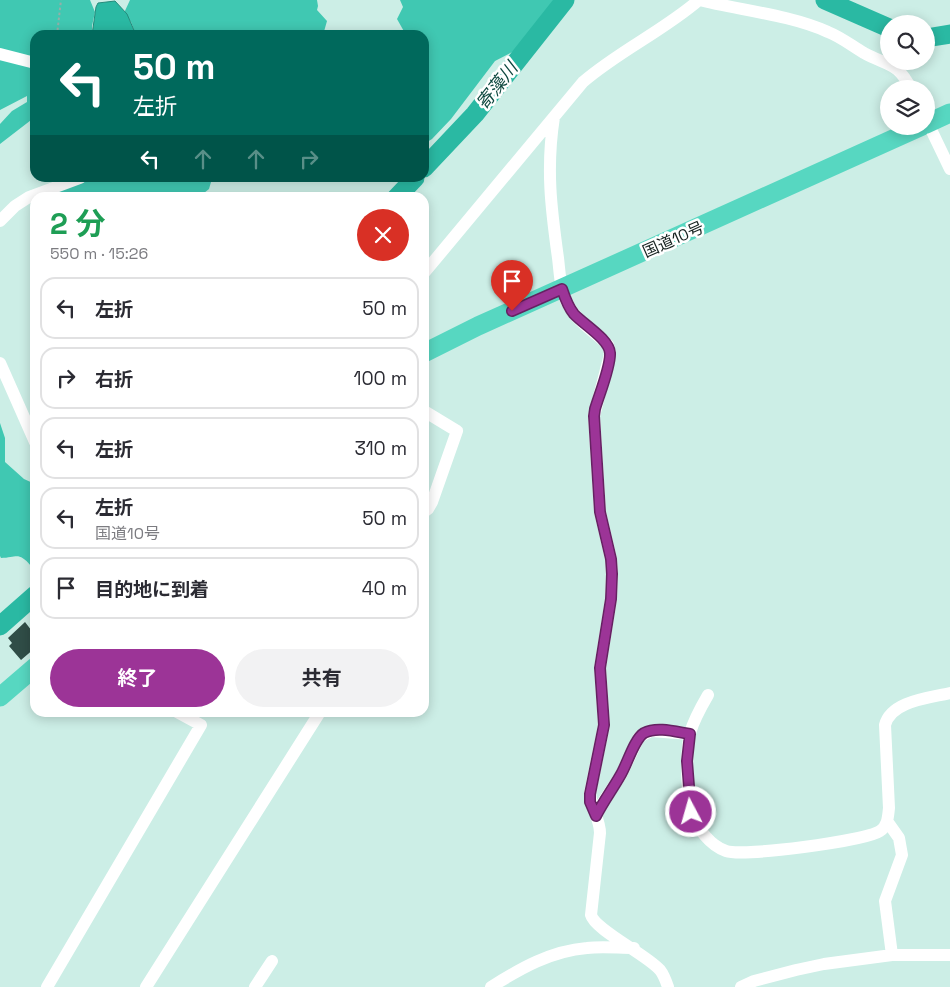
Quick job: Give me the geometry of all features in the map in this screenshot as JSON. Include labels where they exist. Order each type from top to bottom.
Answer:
[{"type":"highway","name":"国道10号","points":[[935,120],[950,114]]},
{"type":"highway","name":"国道10号","points":[[429,350],[478,326],[900,135]]},
{"type":"highway","points":[[0,697],[30,671]]},
{"type":"street","points":[[429,267],[583,82],[598,69],[662,28],[699,0],[789,20],[829,32],[864,53],[897,68],[902,72],[906,80]]},
{"type":"street","points":[[0,54],[30,61]]},
{"type":"street","points":[[554,117],[549,153],[550,186],[552,219],[562,289],[568,306],[574,314],[604,341],[608,346],[610,354],[594,416],[600,512],[611,559],[612,574],[611,599],[600,668],[604,725],[590,794],[590,802],[599,822],[600,833],[591,909],[592,919],[599,926],[634,948],[659,968],[664,975],[668,987]]},
{"type":"street","points":[[932,135],[950,169]]},
{"type":"street","points":[[42,192],[69,182]]},
{"type":"street","points":[[0,221],[15,206],[30,197]]},
{"type":"street","points":[[1,367],[30,431]]},
{"type":"street","points":[[429,414],[457,431],[429,507]]},
{"type":"street","points":[[708,694],[693,722],[690,734],[687,761],[691,812],[709,840],[717,847],[728,852],[740,854],[864,838],[882,830],[887,821],[889,808],[885,725],[887,717],[900,707],[915,701],[950,693]]},
{"type":"street","points":[[47,987],[201,725],[186,717]]},
{"type":"street","points":[[146,987],[317,717]]},
{"type":"street","points":[[596,816],[639,737],[651,731],[690,734]]},
{"type":"street","points":[[887,821],[899,838],[902,854],[886,901],[892,955]]},
{"type":"street","points":[[491,987],[530,964],[569,950],[634,948]]},
{"type":"street","points":[[741,987],[810,966],[892,955],[950,955]]},
{"type":"street","points":[[255,987],[272,960]]},
{"type":"path","points":[[58,30],[61,0]]},
{"type":"shaded area","points":[[0,0],[90,0],[95,12],[92,30],[30,30],[30,121],[0,144],[0,124],[12,111],[27,102],[27,96],[0,110]]},
{"type":"shaded area","points":[[130,0],[317,0],[317,10],[327,21],[324,30],[134,30],[124,13]]},
{"type":"shaded area","points":[[400,0],[555,0],[516,50],[495,61],[451,119],[429,141],[429,30],[403,30],[397,19],[403,7]]},
{"type":"shaded area","points":[[115,1],[127,14],[134,30],[93,30],[98,3]]},
{"type":"shaded area","points":[[77,182],[211,182],[209,189],[205,192],[52,192]]},
{"type":"shaded area","points":[[0,423],[5,438],[5,462],[24,479],[30,482],[30,565],[23,558],[17,556],[1,558]]},
{"type":"building","points":[[25,622],[30,628],[30,652],[21,660],[9,646],[12,643],[8,638]]},
{"type":"waterway","name":"寄藻川","points":[[429,163],[475,114],[565,0]]},
{"type":"waterway","name":"寄藻川","points":[[825,0],[880,24]]},
{"type":"waterway","name":"寄藻川","points":[[935,36],[950,34]]},
{"type":"waterway","name":"寄藻川","points":[[402,192],[411,182]]},
{"type":"waterway","name":"寄藻川","points":[[0,626],[30,599]]},
{"type":"route","points":[[512,311],[562,289],[568,306],[574,314],[604,341],[610,350],[610,360],[594,416],[600,512],[611,559],[612,574],[611,599],[600,668],[604,725],[590,794],[592,808],[596,816],[639,737],[651,731],[666,730],[690,734],[687,761],[691,812]]}]
